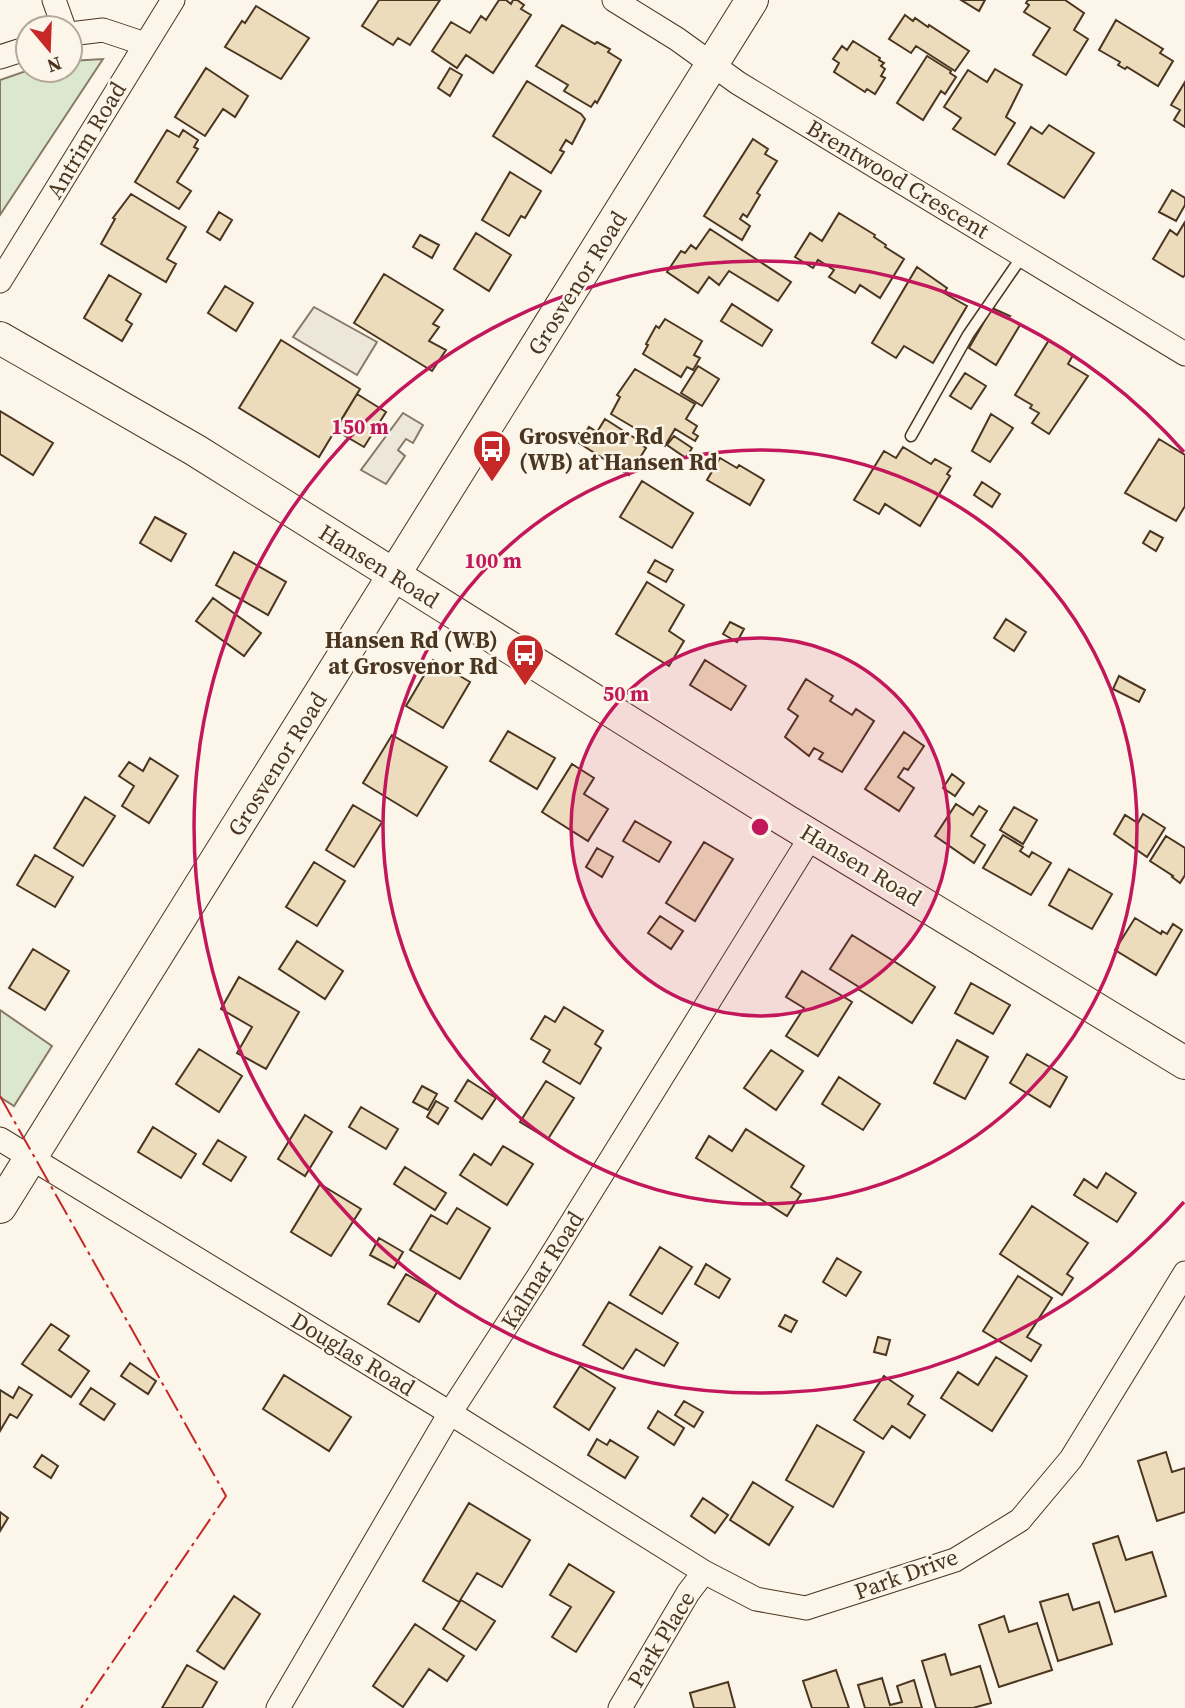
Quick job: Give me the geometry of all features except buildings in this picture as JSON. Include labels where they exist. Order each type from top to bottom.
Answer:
[{"type":"street","name":"Antrim Road","points":[[0,281],[173,0]]},
{"type":"street","name":"Brentwood Crescent","points":[[614,0],[677,39],[738,83],[1185,354]]},
{"type":"street","name":"Grosvenor Road","points":[[0,1207],[752,0]]},
{"type":"street","points":[[84,32],[103,30],[145,44]]},
{"type":"street","name":"Hansen Road","points":[[0,338],[195,450],[812,835],[1185,1063]]},
{"type":"street","name":"Kalmar Road","points":[[278,1708],[450,1413],[812,835]]},
{"type":"street","name":"Douglas Road","points":[[0,1139],[450,1413],[704,1572]]},
{"type":"street","name":"Park Drive","points":[[704,1572],[755,1599],[806,1608],[955,1560],[1020,1520],[1071,1459],[1185,1273]]},
{"type":"street","name":"Park Place","points":[[620,1708],[688,1593],[704,1572]]},
{"type":"lane","points":[[912,436],[968,335],[1023,255]]},
{"type":"green space","points":[[103,59],[0,215],[0,80],[14,75],[14,84],[84,84],[84,60]]},
{"type":"green space","points":[[0,1010],[52,1046],[14,1106],[0,1097]]},
{"type":"shaded area","points":[[314,307],[377,342],[357,375],[293,337]]},
{"type":"shaded area","points":[[403,413],[423,425],[413,443],[406,439],[398,450],[405,456],[386,484],[361,470]]},
{"type":"power","points":[[0,1096],[226,1496],[81,1708]]},
{"type":"place","name":"Grosvenor Rd (WB) at Hansen Rd","points":[[492,483]]},
{"type":"place","name":"Hansen Rd (WB) at Grosvenor Rd","points":[[525,687]]}]
